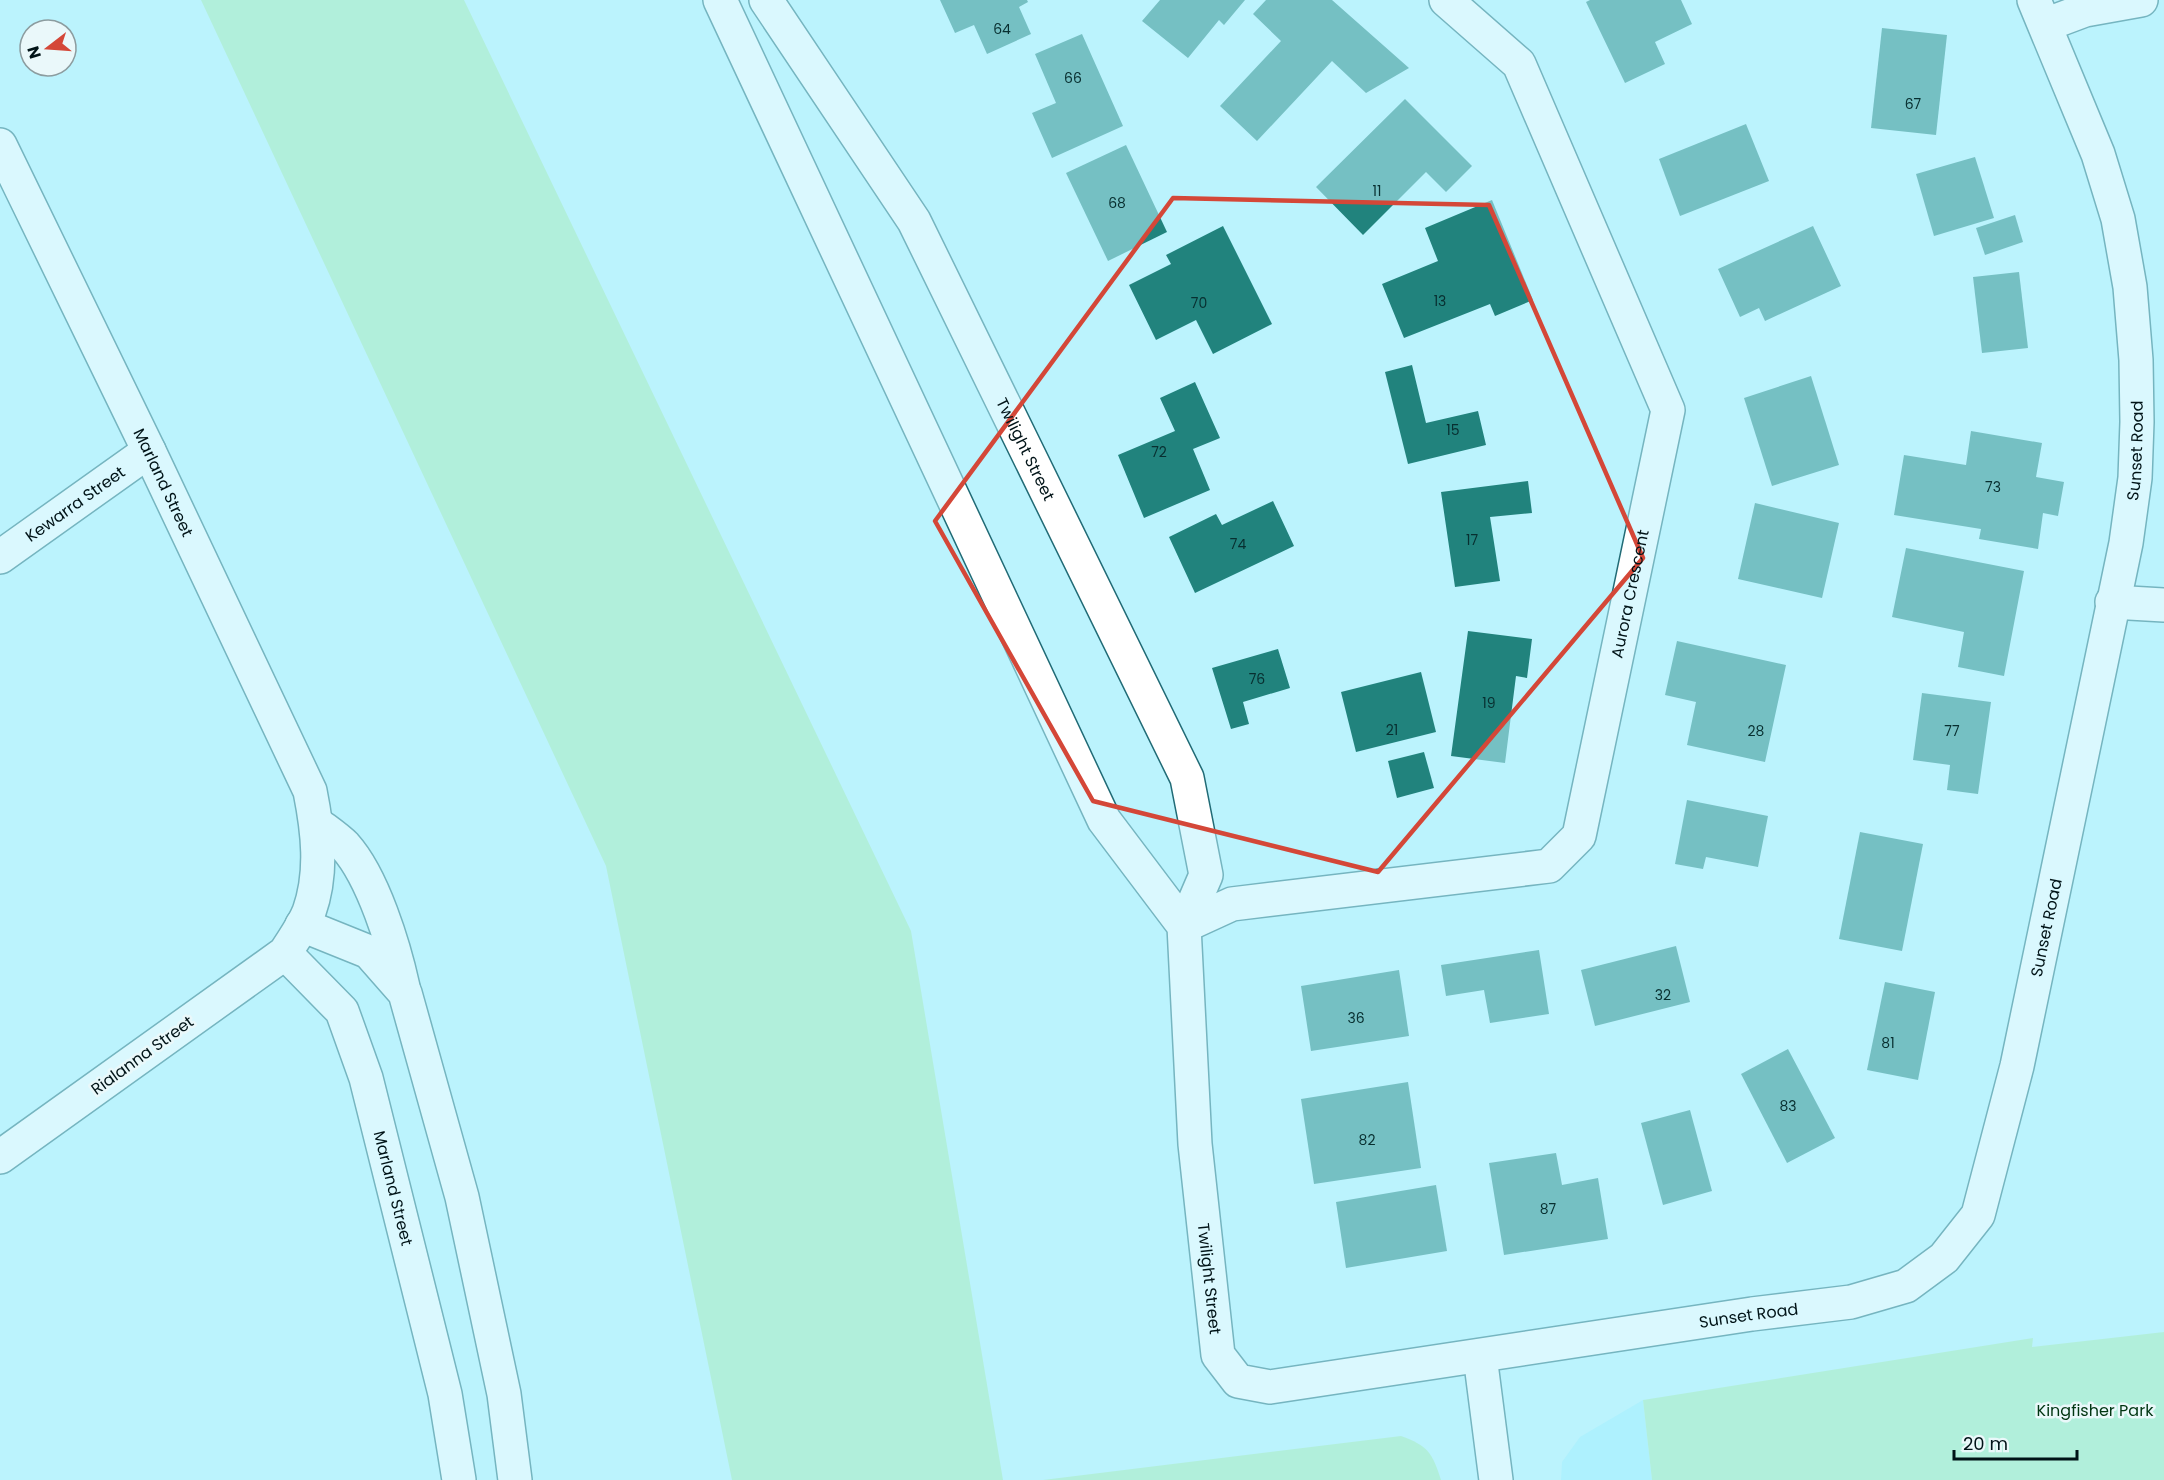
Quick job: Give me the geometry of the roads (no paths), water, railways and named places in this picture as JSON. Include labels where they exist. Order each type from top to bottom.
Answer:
[{"type":"street","points":[[720,0],[1104,820],[1184,926]]},
{"type":"street","name":"Twilight Street","points":[[766,0],[914,221],[1188,778],[1206,875],[1184,926],[1195,1144],[1218,1355],[1238,1381],[1270,1387],[1480,1356]]},
{"type":"street","name":"Aurora Crescent","points":[[1184,926],[1232,904],[1548,866],[1579,836],[1668,410],[1519,64],[1446,0]]},
{"type":"street","points":[[2040,12],[2085,10],[2141,0]]},
{"type":"street","name":"Sunset Road","points":[[1480,1356],[1752,1314],[1851,1302],[1906,1286],[1944,1258],[1978,1215],[2017,1066],[2126,543],[2135,478],[2136,360],[2130,287],[2118,219],[2098,154],[2040,12]]},
{"type":"street","name":"Marland Street","points":[[0,145],[149,451],[310,791],[316,823],[319,863],[309,911],[285,953],[342,1011],[366,1078],[445,1394],[459,1480]]},
{"type":"street","name":"Kewarra Street","points":[[0,557],[149,451]]},
{"type":"street","points":[[2112,602],[2164,605]]},
{"type":"street","points":[[316,823],[345,846],[362,872],[394,946],[462,1197],[504,1394],[515,1480]]},
{"type":"street","points":[[303,925],[369,952],[405,993]]},
{"type":"street","name":"Rialanna Street","points":[[0,1157],[285,953]]},
{"type":"street","points":[[1480,1356],[1496,1480]]},
{"type":"park label","name":"Kingfisher Park","points":[[2095,1410]]}]
